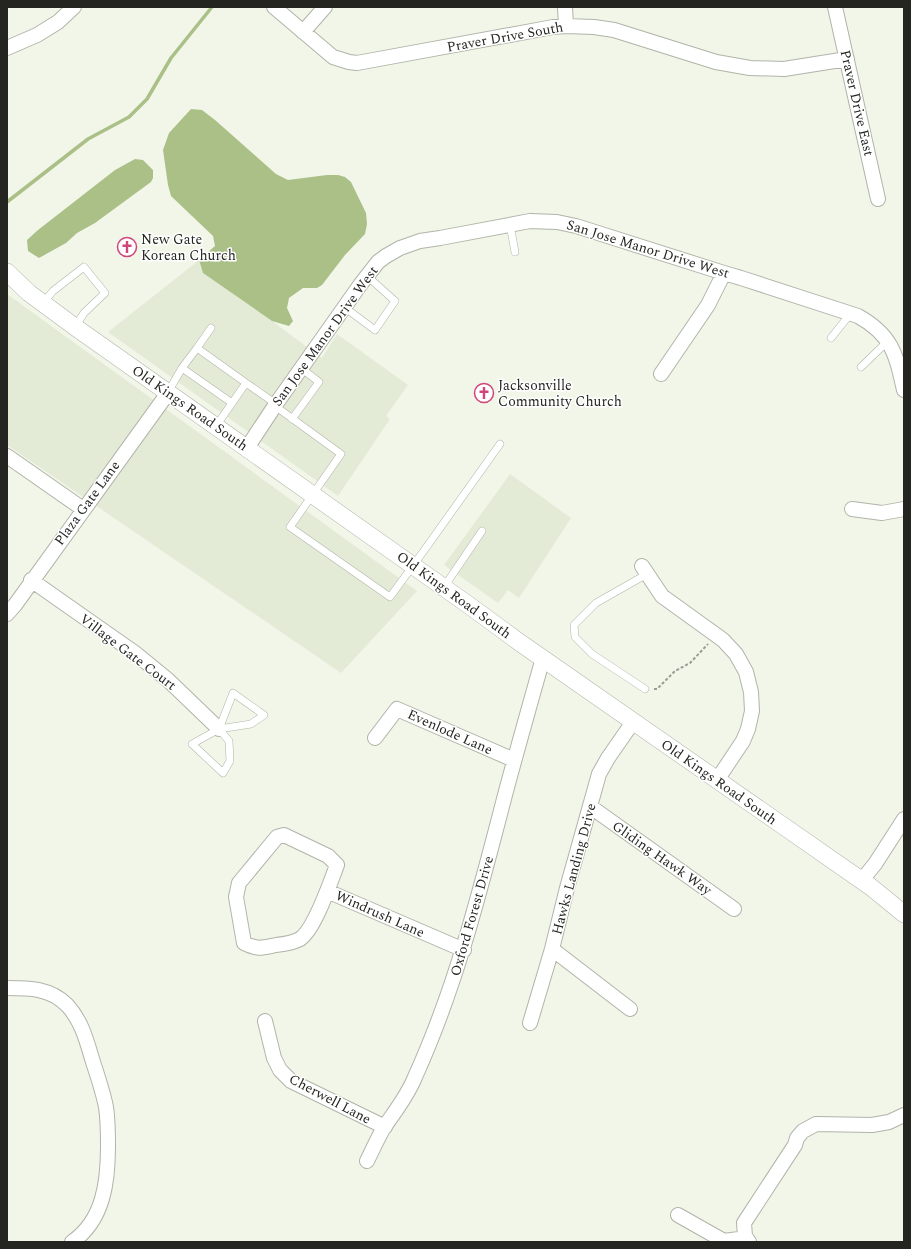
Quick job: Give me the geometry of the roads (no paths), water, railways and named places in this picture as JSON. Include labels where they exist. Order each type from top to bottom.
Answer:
[{"type":"street","points":[[7,48],[42,32],[58,22],[74,7]]},
{"type":"street","name":"Praver Drive South","points":[[274,7],[333,57],[357,64],[566,26],[594,27],[614,30],[716,62],[750,68],[784,70],[847,59]]},
{"type":"street","points":[[303,32],[325,7]]},
{"type":"street","points":[[565,7],[566,26]]},
{"type":"street","name":"Praver Drive East","points":[[835,7],[878,199]]},
{"type":"street","name":"San Jose Manor Drive West","points":[[247,448],[301,368],[378,262],[400,248],[420,241],[530,221],[557,222],[576,226],[854,315],[869,322],[883,334],[888,341],[897,359],[904,390]]},
{"type":"street","name":"Old Kings Road South","points":[[7,272],[29,293],[75,327],[633,722],[861,881],[904,914]]},
{"type":"street","points":[[661,374],[708,305],[724,274]]},
{"type":"street","name":"Plaza Gate Lane","points":[[7,614],[168,393]]},
{"type":"street","points":[[7,456],[83,509]]},
{"type":"street","points":[[852,509],[882,513],[904,509]]},
{"type":"street","points":[[645,570],[662,596],[723,640],[736,654],[746,672],[751,692],[752,711],[743,741],[717,780]]},
{"type":"street","name":"Village Gate Court","points":[[31,580],[135,653],[168,680],[219,729]]},
{"type":"street","name":"Oxford Forest Drive","points":[[367,1161],[384,1127],[415,1079],[432,1039],[464,950],[514,760],[543,658]]},
{"type":"street","name":"Evenlode Lane","points":[[375,738],[397,709],[514,760]]},
{"type":"street","name":"Hawks Landing Drive","points":[[530,1023],[600,774],[608,758],[633,722]]},
{"type":"street","name":"Gliding Hawk Way","points":[[591,807],[734,909]]},
{"type":"street","points":[[861,881],[875,864],[904,819]]},
{"type":"street","name":"Windrush Lane","points":[[284,835],[328,856],[337,865],[327,891],[313,922],[301,938],[291,943],[256,948],[244,943],[236,897],[239,884],[277,837],[284,835]]},
{"type":"street","name":"Windrush Lane","points":[[327,891],[464,950]]},
{"type":"street","points":[[552,949],[630,1009]]},
{"type":"street","points":[[7,988],[36,988],[57,998],[78,1018],[85,1034],[104,1099],[108,1122],[104,1193],[95,1217],[85,1232],[72,1242]]},
{"type":"street","name":"Cherwell Lane","points":[[265,1021],[274,1058],[280,1070],[292,1081],[384,1127]]},
{"type":"street","points":[[678,1215],[724,1241],[746,1241],[744,1223],[795,1144],[797,1138],[803,1131],[816,1124],[881,1124],[904,1115]]},
{"type":"lane","points":[[510,225],[515,252]]},
{"type":"lane","points":[[43,304],[53,291],[84,267],[105,293],[84,313],[75,327]]},
{"type":"lane","points":[[344,307],[375,330],[395,301],[367,276]]},
{"type":"lane","points":[[831,338],[854,315]]},
{"type":"lane","points":[[168,393],[182,368],[211,328]]},
{"type":"lane","points":[[861,367],[888,341]]},
{"type":"lane","points":[[197,348],[341,454],[290,527],[390,597],[500,444]]},
{"type":"lane","points":[[182,368],[232,403]]},
{"type":"lane","points":[[292,419],[319,382],[301,368]]},
{"type":"lane","points":[[216,426],[246,383]]},
{"type":"lane","points":[[444,588],[482,531]]},
{"type":"lane","points":[[645,570],[596,603],[574,625],[575,637],[592,654],[645,689]]},
{"type":"lane","points":[[219,729],[229,742],[230,761],[223,773],[192,744],[219,729],[251,724],[264,715],[233,693],[219,729]]},
{"type":"waterway","points":[[7,202],[88,139],[129,117],[147,99],[171,58],[212,7]]},
{"type":"place","name":"New Gate Korean Church","points":[[127,247]]},
{"type":"place","name":"Jacksonville Community Church","points":[[484,393]]}]
